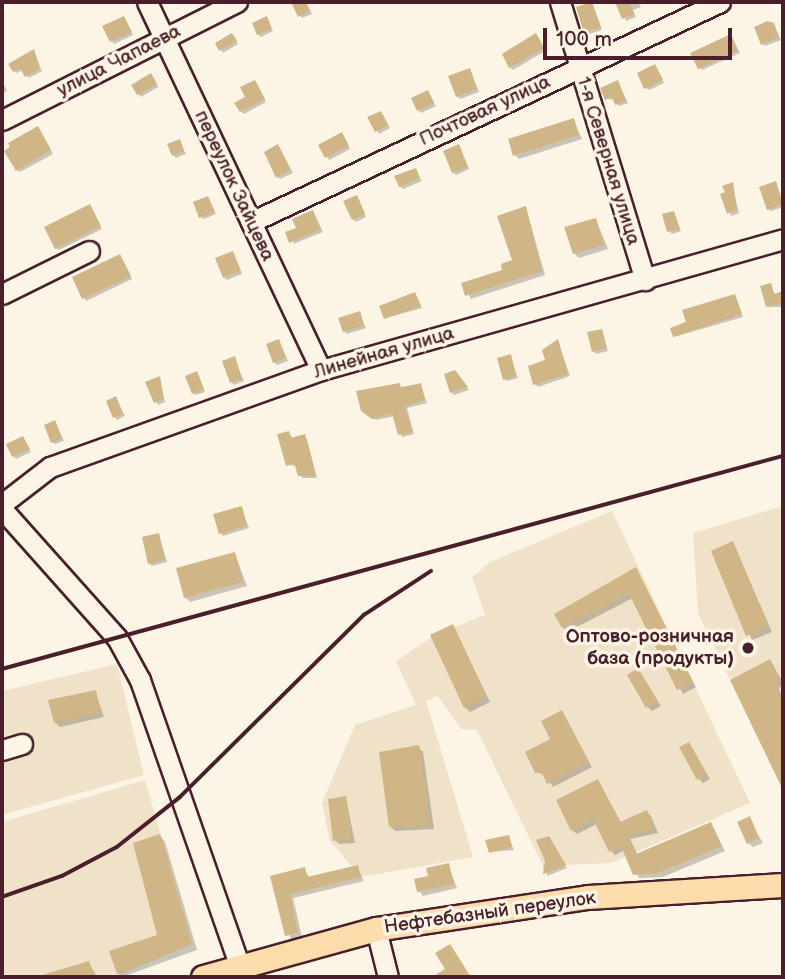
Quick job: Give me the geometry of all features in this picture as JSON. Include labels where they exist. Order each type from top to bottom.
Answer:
[{"type":"main road","name":"Нефтебазный переулок","points":[[211,976],[239,965],[376,929],[588,897],[783,885]]},
{"type":"street","name":"переулок Зайцева","points":[[147,2],[321,370]]},
{"type":"street","name":"улица Чапаева","points":[[2,120],[237,2]]},
{"type":"street","name":"1-я Северная улица","points":[[560,2],[645,280]]},
{"type":"street","name":"Почтовая улица","points":[[251,222],[578,66],[720,2]]},
{"type":"street","name":"Линейная улица","points":[[2,507],[50,467],[321,370],[783,239]]},
{"type":"street","points":[[2,294],[89,251]]},
{"type":"street","points":[[2,507],[117,638],[140,680],[239,965]]},
{"type":"street","points":[[2,750],[22,744]]},
{"type":"street","points":[[376,929],[388,977]]},
{"type":"shaded area","name":"Оптово-розничная база (продукты)","points":[[783,506],[783,790],[698,613],[693,533]]},
{"type":"shaded area","points":[[612,511],[750,803],[611,863],[566,865],[543,874],[543,866],[477,730],[461,729],[438,696],[426,701],[473,857],[361,877],[330,841],[322,803],[355,725],[416,705],[396,661],[438,633],[485,615],[472,577],[490,562]]},
{"type":"shaded area","points":[[117,664],[144,775],[2,815],[2,691]]},
{"type":"shaded area","points":[[145,780],[192,944],[114,977],[2,977],[2,822]]},
{"type":"building","points":[[291,2],[306,2],[310,11],[298,17]]},
{"type":"building","points":[[592,2],[601,27],[584,33],[576,7]]},
{"type":"building","points":[[615,2],[629,2],[634,14],[622,19]]},
{"type":"building","points":[[124,16],[132,32],[110,42],[102,26]]},
{"type":"building","points":[[267,16],[272,29],[257,35],[252,23]]},
{"type":"building","points":[[767,21],[774,23],[779,37],[761,45],[754,27]]},
{"type":"building","points":[[232,33],[237,41],[219,51],[215,43]]},
{"type":"building","points":[[536,33],[544,48],[509,68],[502,54]]},
{"type":"building","points":[[731,34],[738,51],[698,69],[690,53]]},
{"type":"building","points":[[34,49],[40,68],[25,77],[20,68],[13,72],[8,64]]},
{"type":"building","points":[[655,64],[663,80],[644,89],[637,73]]},
{"type":"building","points":[[470,68],[477,89],[456,97],[448,76]]},
{"type":"building","points":[[151,73],[157,84],[137,95],[131,85]]},
{"type":"building","points":[[255,80],[265,99],[240,112],[234,103],[245,97],[240,87]]},
{"type":"building","points":[[618,80],[626,101],[615,105],[612,97],[605,100],[600,88]]},
{"type":"building","points":[[428,90],[434,103],[417,111],[411,98]]},
{"type":"building","points":[[381,111],[388,125],[375,132],[367,117]]},
{"type":"building","points":[[574,118],[579,135],[513,156],[508,139]]},
{"type":"building","points":[[38,126],[51,150],[16,171],[4,151],[10,147],[8,143]]},
{"type":"building","points":[[342,132],[349,146],[325,158],[318,145]]},
{"type":"building","points":[[180,139],[184,151],[172,156],[167,144]]},
{"type":"building","points":[[278,144],[291,170],[276,178],[264,152]]},
{"type":"building","points":[[459,144],[468,167],[452,173],[443,151]]},
{"type":"building","points":[[416,168],[420,178],[399,187],[394,176]]},
{"type":"building","points":[[776,181],[783,204],[767,210],[759,187]]},
{"type":"building","points":[[733,182],[737,210],[727,214],[720,194],[725,192],[722,186]]},
{"type":"building","points":[[357,195],[365,214],[352,220],[343,201]]},
{"type":"building","points":[[208,196],[215,212],[199,218],[193,202]]},
{"type":"building","points":[[90,204],[101,226],[55,249],[44,227]]},
{"type":"building","points":[[526,206],[542,271],[465,296],[461,283],[502,270],[501,264],[512,260],[497,216]]},
{"type":"building","points":[[313,210],[321,229],[289,243],[285,232],[296,228],[292,219]]},
{"type":"building","points":[[674,211],[680,229],[667,232],[662,214]]},
{"type":"building","points":[[596,218],[604,245],[573,254],[564,227]]},
{"type":"building","points":[[233,251],[241,271],[223,278],[215,258]]},
{"type":"building","points":[[120,254],[131,276],[82,299],[72,277]]},
{"type":"building","points":[[771,283],[774,294],[783,291],[783,303],[766,307],[760,286]]},
{"type":"building","points":[[415,292],[421,306],[384,319],[379,306]]},
{"type":"building","points":[[735,294],[742,314],[673,337],[670,328],[686,322],[682,310]]},
{"type":"building","points":[[360,311],[364,325],[343,332],[338,318]]},
{"type":"building","points":[[602,329],[607,348],[592,352],[587,332]]},
{"type":"building","points":[[279,339],[286,358],[273,363],[266,344]]},
{"type":"building","points":[[558,339],[568,374],[533,385],[528,366],[545,360],[542,350]]},
{"type":"building","points":[[511,354],[516,376],[503,380],[497,358]]},
{"type":"building","points":[[235,356],[242,379],[230,383],[222,361]]},
{"type":"building","points":[[455,370],[468,387],[450,393],[444,374]]},
{"type":"building","points":[[197,371],[204,389],[192,394],[185,376]]},
{"type":"building","points":[[160,376],[164,399],[154,403],[145,382]]},
{"type":"building","points":[[400,383],[401,388],[421,383],[425,400],[405,406],[412,432],[398,435],[392,413],[372,419],[361,411],[356,391]]},
{"type":"building","points":[[116,396],[123,414],[113,418],[106,401]]},
{"type":"building","points":[[55,420],[62,438],[51,443],[44,425]]},
{"type":"building","points":[[289,431],[291,438],[305,434],[316,476],[298,476],[294,463],[286,466],[277,434]]},
{"type":"building","points":[[23,436],[30,449],[12,457],[6,444]]},
{"type":"building","points":[[242,506],[247,526],[219,534],[213,514]]},
{"type":"building","points":[[159,533],[165,560],[148,564],[142,537]]},
{"type":"building","points":[[733,541],[769,627],[746,636],[711,551]]},
{"type":"building","points":[[235,552],[243,582],[184,598],[176,568]]},
{"type":"building","points":[[636,567],[693,682],[677,690],[629,594],[562,628],[554,614]]},
{"type":"building","points":[[453,624],[487,697],[464,708],[430,635]]},
{"type":"building","points":[[770,659],[781,680],[775,684],[783,702],[783,790],[730,680]]},
{"type":"building","points":[[638,668],[658,701],[646,708],[627,675]]},
{"type":"building","points":[[96,690],[101,713],[54,723],[48,700]]},
{"type":"building","points":[[562,710],[589,762],[547,784],[541,771],[535,773],[525,752],[550,739],[541,721]]},
{"type":"building","points":[[689,742],[707,774],[697,780],[679,747]]},
{"type":"building","points":[[419,745],[430,825],[389,827],[379,752]]},
{"type":"building","points":[[598,779],[620,822],[647,810],[655,829],[627,835],[636,854],[711,822],[722,846],[658,873],[633,875],[621,846],[609,852],[593,819],[571,831],[556,800]]},
{"type":"building","points":[[346,796],[351,839],[333,841],[328,799]]},
{"type":"building","points":[[750,816],[759,838],[747,844],[737,822]]},
{"type":"building","points":[[160,834],[192,944],[117,974],[109,951],[157,935],[133,843]]},
{"type":"building","points":[[509,835],[512,847],[489,853],[485,840]]},
{"type":"building","points":[[549,836],[566,865],[543,874],[545,861],[536,840]]},
{"type":"building","points":[[449,863],[454,884],[417,892],[414,879],[428,876],[426,868]]},
{"type":"building","points":[[358,865],[361,877],[290,894],[298,933],[285,936],[270,876],[305,867],[307,877]]},
{"type":"building","points":[[450,944],[471,977],[432,977],[445,969],[435,953]]},
{"type":"building","points":[[89,961],[94,977],[42,977],[42,975]]},
{"type":"railway","points":[[2,669],[783,456]]},
{"type":"railway","points":[[2,897],[62,876],[117,847],[180,797],[364,615],[431,571]]},
{"type":"place","name":"Оптово-розничная база (продукты)","points":[[748,648]]}]
